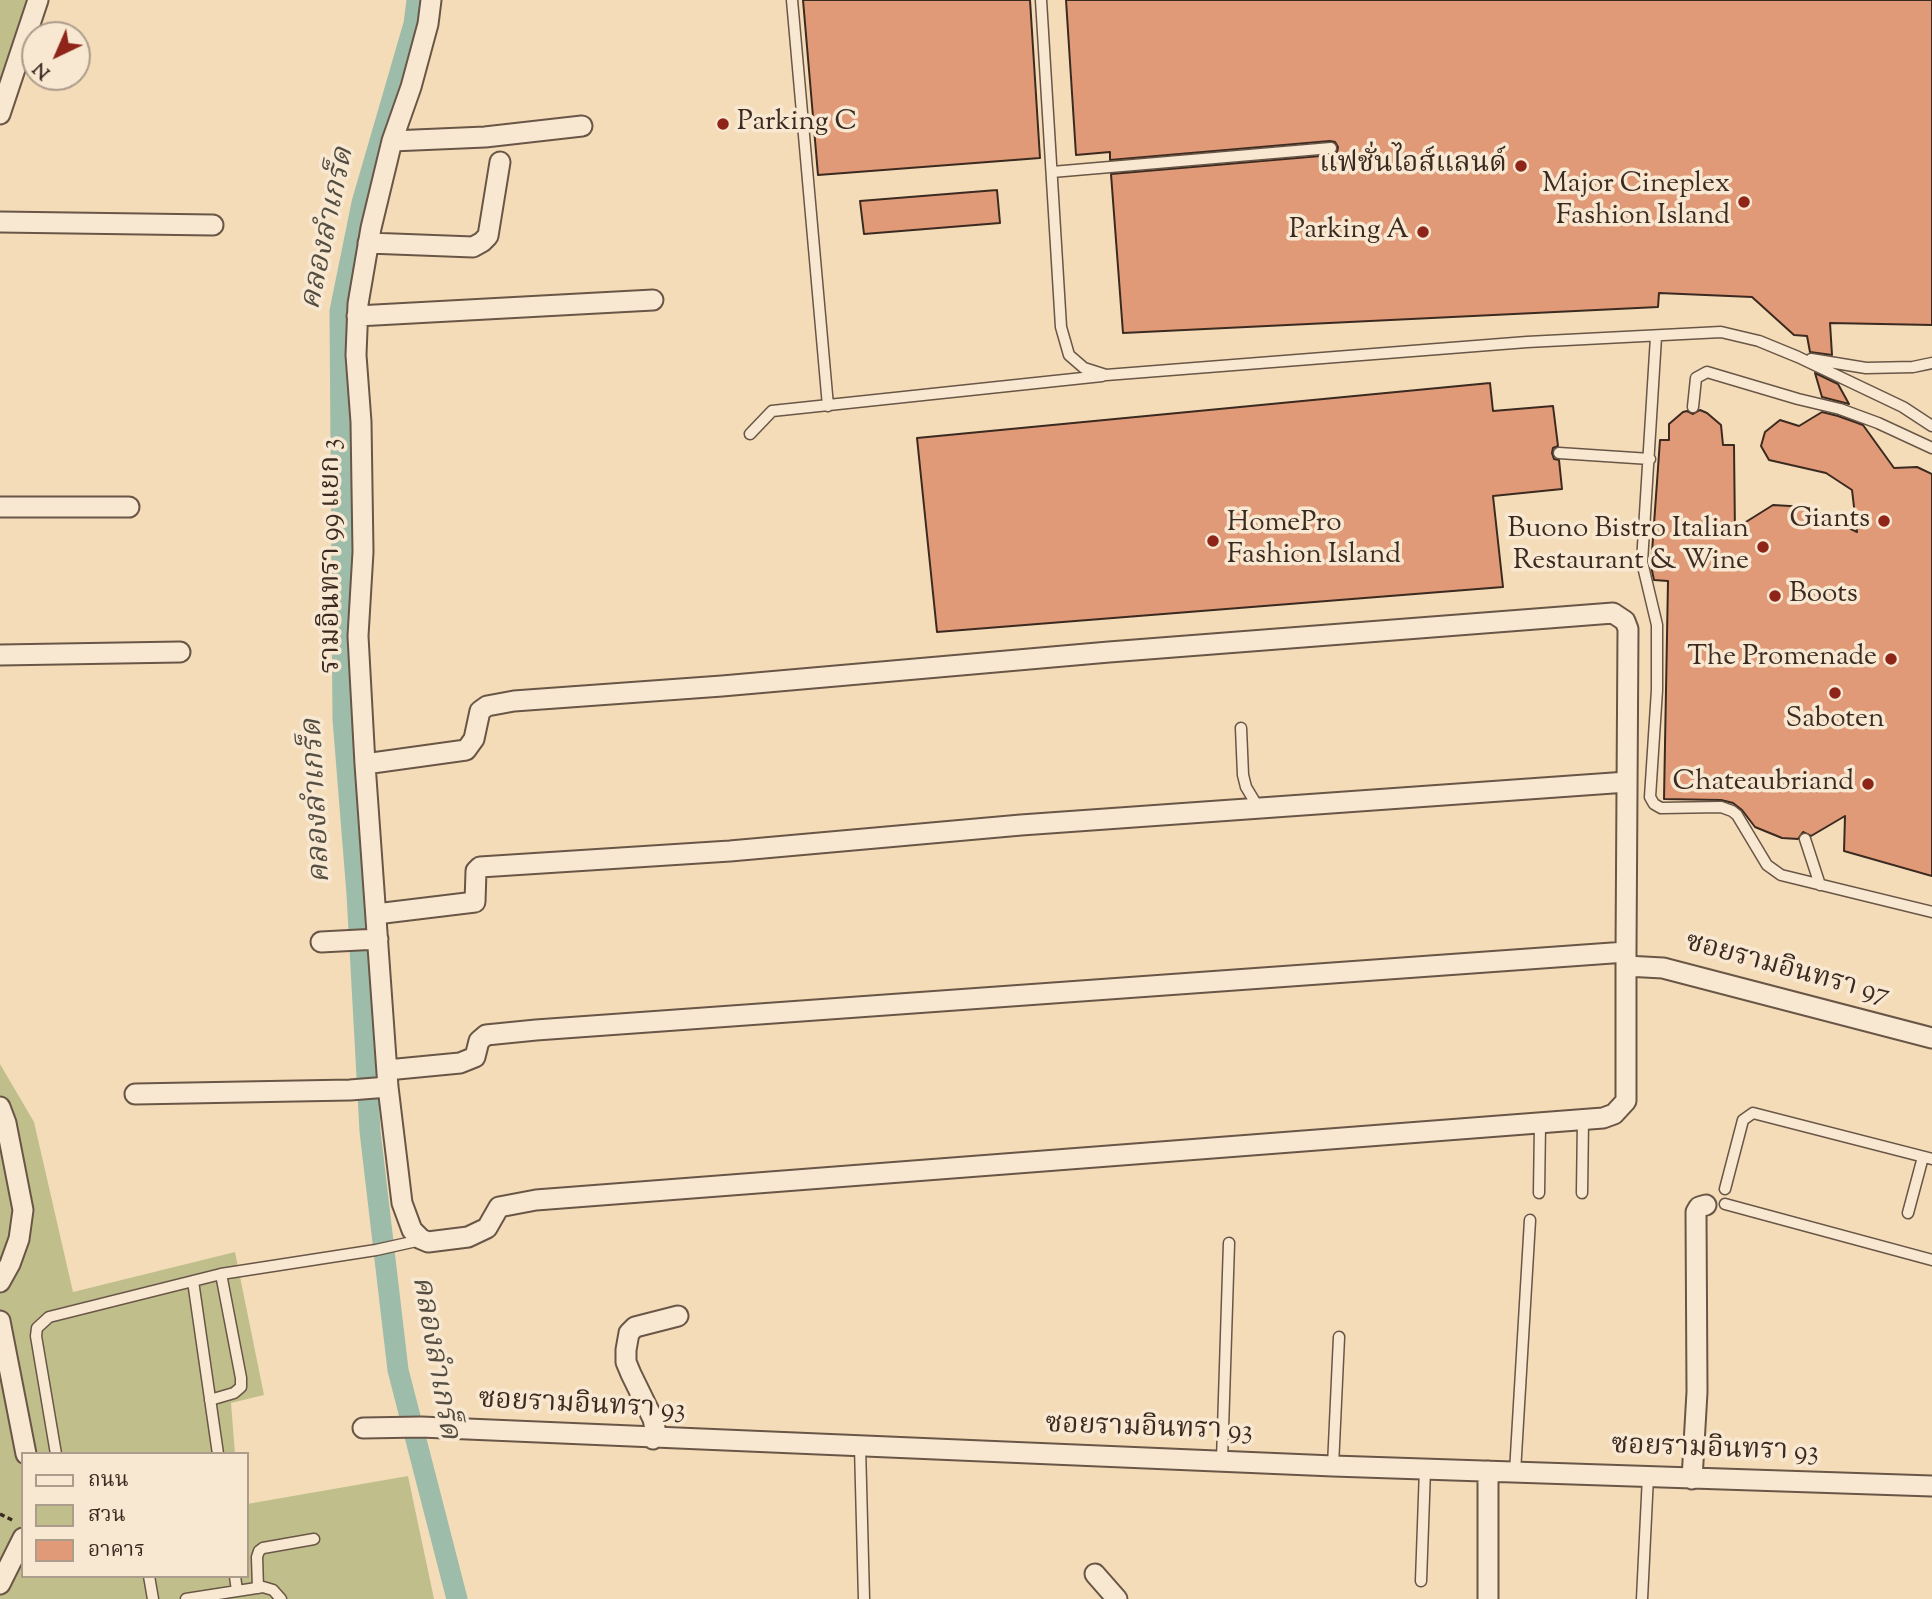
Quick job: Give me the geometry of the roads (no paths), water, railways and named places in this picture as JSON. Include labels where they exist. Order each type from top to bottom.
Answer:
[{"type":"street","points":[[0,114],[38,0]]},
{"type":"street","name":"รามอินทรา 99 แยก 3","points":[[416,1241],[402,1203],[383,1082],[373,940],[376,914],[358,636],[363,538],[356,355],[357,316],[368,243],[392,141],[411,87],[428,24],[431,0]]},
{"type":"street","points":[[392,141],[485,137],[582,126]]},
{"type":"street","points":[[368,243],[473,247],[482,242],[488,236],[500,162]]},
{"type":"street","points":[[0,222],[213,225]]},
{"type":"street","points":[[357,316],[653,300]]},
{"type":"street","points":[[0,507],[129,507]]},
{"type":"street","points":[[365,764],[459,753],[466,750],[474,739],[480,711],[487,706],[514,701],[1613,612],[1625,621],[1628,628],[1626,1101],[1614,1114],[1603,1118],[1541,1124],[536,1200],[499,1206],[487,1228],[468,1237],[416,1241]]},
{"type":"street","points":[[0,655],[180,652]]},
{"type":"street","points":[[376,914],[475,902],[476,871],[480,867],[730,851],[1034,824],[1627,782]]},
{"type":"street","points":[[330,942],[373,940]]},
{"type":"street","name":"ซอยรามอินทรา 97","points":[[383,1082],[475,1057],[479,1041],[486,1035],[536,1030],[1626,959],[1932,1038]]},
{"type":"street","points":[[135,1094],[350,1090],[383,1082]]},
{"type":"street","points":[[0,1107],[6,1123],[23,1210],[19,1239],[0,1282]]},
{"type":"street","points":[[1692,1479],[1697,1392],[1696,1212],[1699,1207],[1716,1204]]},
{"type":"street","points":[[653,1438],[656,1433],[653,1419],[626,1362],[629,1334],[635,1327],[678,1316]]},
{"type":"street","points":[[0,1321],[26,1452]]},
{"type":"street","name":"ซอยรามอินทรา 93","points":[[363,1428],[421,1427],[1333,1466],[1932,1486]]},
{"type":"street","points":[[1488,1471],[1488,1599]]},
{"type":"street","points":[[0,1584],[21,1542]]},
{"type":"street","points":[[1095,1574],[1117,1599]]},
{"type":"lane","points":[[792,0],[828,406]]},
{"type":"lane","points":[[1041,0],[1061,327],[1069,355],[1084,368],[1105,375]]},
{"type":"lane","points":[[1052,172],[1331,148]]},
{"type":"lane","points":[[750,434],[772,411],[1105,375],[1527,342],[1721,332],[1759,341],[1798,357],[1903,407],[1932,426]]},
{"type":"lane","points":[[1656,337],[1642,562],[1657,625],[1662,690],[1650,797],[1654,804],[1661,808],[1726,808],[1735,813],[1771,870],[1784,877],[1932,912]]},
{"type":"lane","points":[[1798,357],[1867,368],[1913,367],[1932,363]]},
{"type":"lane","points":[[1693,407],[1696,379],[1707,372],[1742,384],[1840,409],[1932,448]]},
{"type":"lane","points":[[1559,453],[1650,459]]},
{"type":"lane","points":[[1241,727],[1243,775],[1256,810]]},
{"type":"lane","points":[[1805,839],[1820,885]]},
{"type":"lane","points":[[1725,1189],[1743,1120],[1753,1113],[1928,1158],[1908,1213]]},
{"type":"lane","points":[[1581,1193],[1583,1120]]},
{"type":"lane","points":[[1539,1193],[1541,1124]]},
{"type":"lane","points":[[1716,1204],[1932,1260]]},
{"type":"lane","points":[[1515,1472],[1530,1220]]},
{"type":"lane","points":[[56,1452],[36,1336],[41,1322],[49,1317],[222,1274],[376,1250],[416,1241]]},
{"type":"lane","points":[[1222,1460],[1229,1243]]},
{"type":"lane","points":[[210,1400],[234,1393],[241,1387],[222,1274]]},
{"type":"lane","points":[[193,1281],[218,1452]]},
{"type":"lane","points":[[1333,1466],[1339,1337]]},
{"type":"lane","points":[[860,1446],[864,1599]]},
{"type":"lane","points":[[1421,1581],[1425,1469]]},
{"type":"lane","points":[[1642,1599],[1648,1476]]},
{"type":"lane","points":[[258,1588],[259,1551],[314,1539]]},
{"type":"lane","points":[[149,1578],[153,1599]]},
{"type":"lane","points":[[235,1578],[237,1591]]},
{"type":"lane","points":[[186,1599],[258,1588],[273,1590],[281,1599]]},
{"type":"waterway","name":"คลองลำเกร็ด","points":[[417,0],[414,24],[362,203],[340,311],[343,719],[357,894],[370,1131],[398,1370],[457,1599]]},
{"type":"place","name":"Parking C","points":[[723,124]]},
{"type":"place","name":"แฟชั่นไอส์แลนด์","points":[[1521,166]]},
{"type":"place","name":"Major Cineplex Fashion Island","points":[[1744,202]]},
{"type":"place","name":"Parking A","points":[[1423,232]]},
{"type":"place","name":"Giants","points":[[1884,521]]},
{"type":"place","name":"HomePro Fashion Island","points":[[1213,541]]},
{"type":"place","name":"Buono Bistro Italian Restaurant & Wine","points":[[1763,547]]},
{"type":"place","name":"Boots","points":[[1775,596]]},
{"type":"place","name":"The Promenade","points":[[1891,659]]},
{"type":"place","name":"Saboten","points":[[1835,693]]},
{"type":"place","name":"Chateaubriand","points":[[1868,784]]}]
